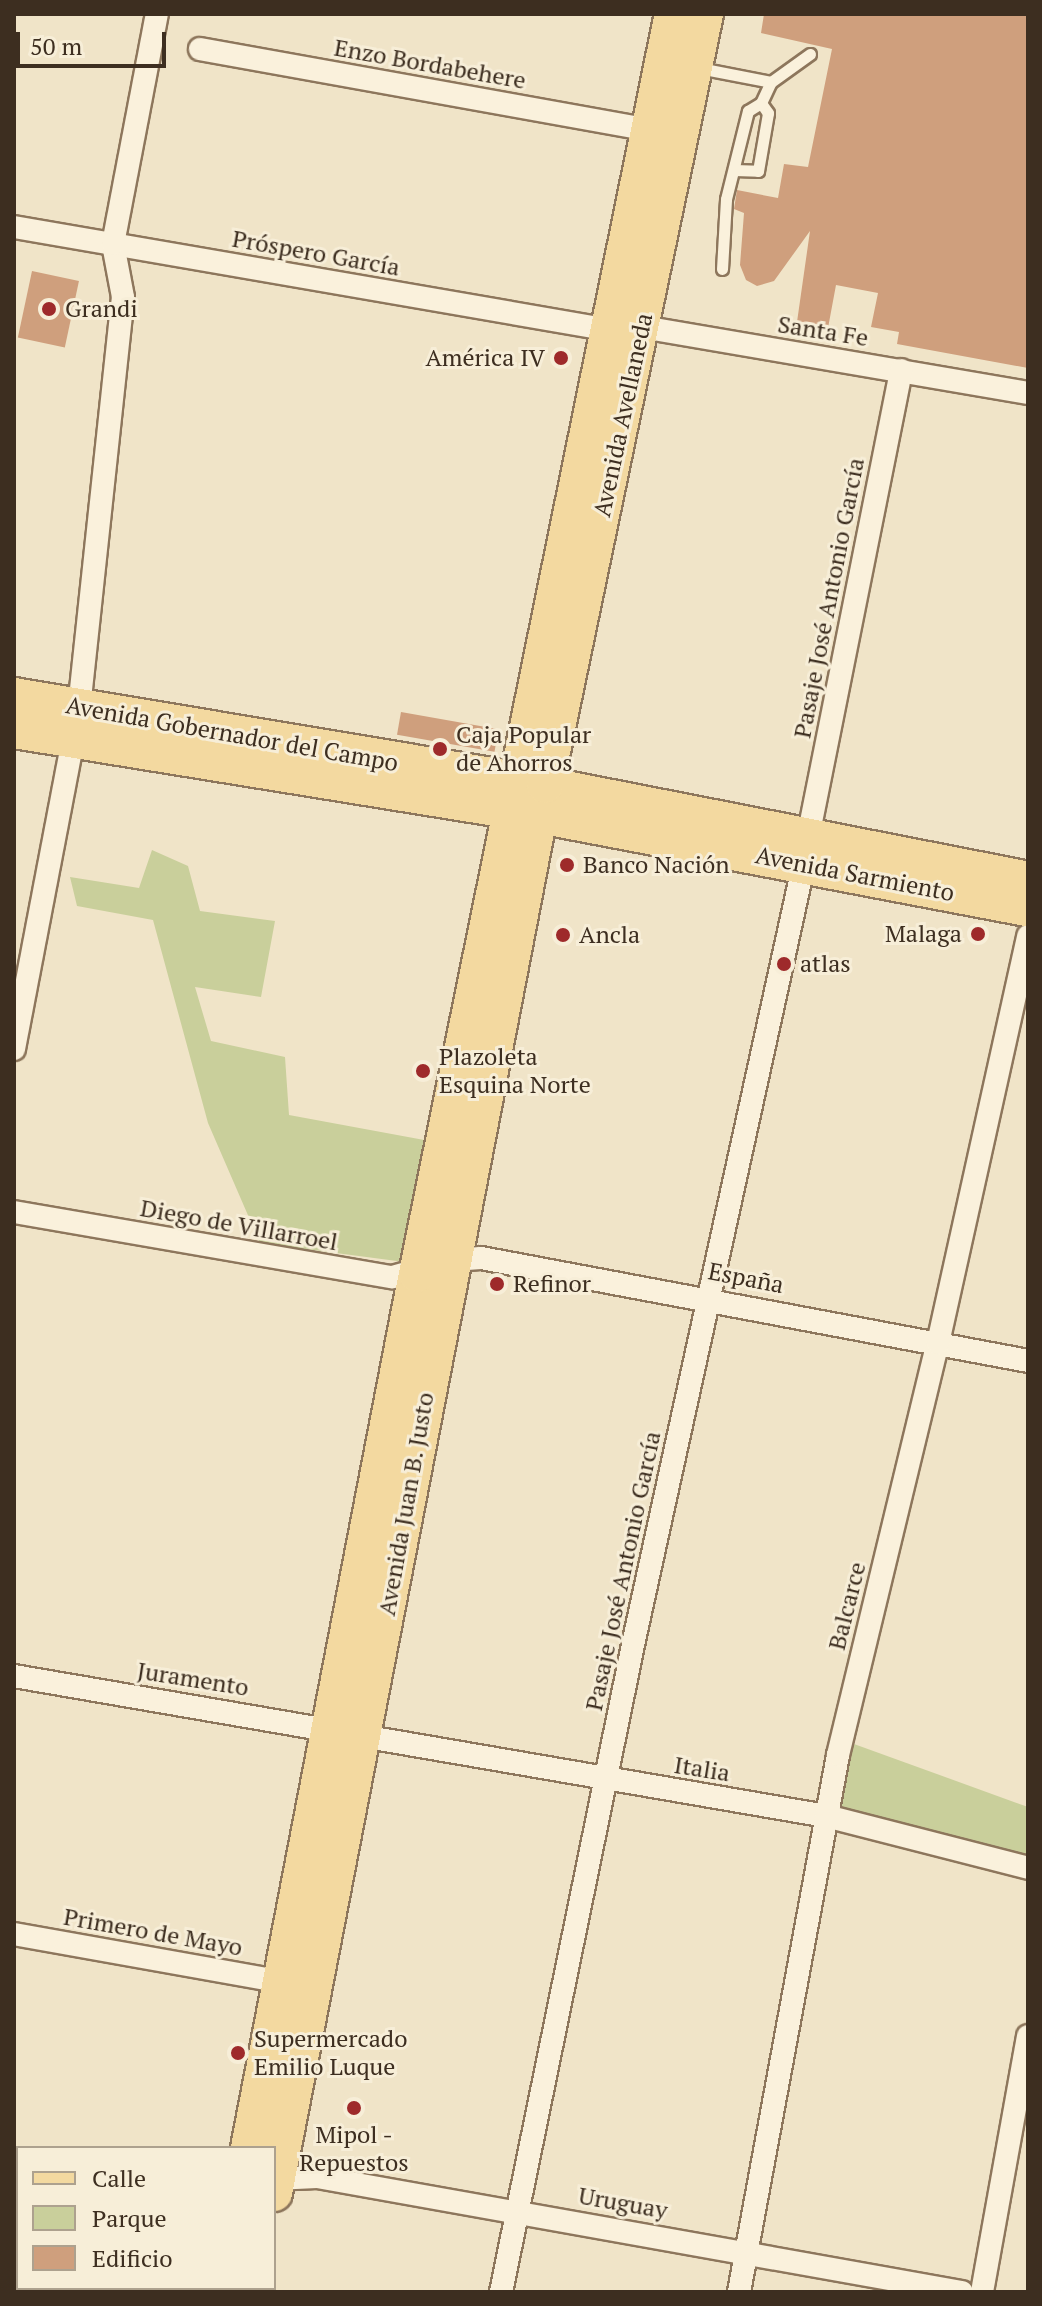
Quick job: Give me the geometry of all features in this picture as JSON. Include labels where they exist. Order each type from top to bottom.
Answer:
[{"type":"main road","name":"Avenida Avellaneda","points":[[626,329],[650,130],[673,14]]},
{"type":"main road","name":"Avenida Avellaneda","points":[[528,798],[626,329],[705,14]]},
{"type":"main road","name":"Avenida Gobernador del Campo","points":[[14,696],[76,724]]},
{"type":"main road","name":"Avenida Gobernador del Campo","points":[[14,730],[76,724],[528,798]]},
{"type":"main road","name":"Avenida Sarmiento","points":[[528,798],[806,850],[1028,880]]},
{"type":"main road","name":"Avenida Juan B. Justo","points":[[249,2146],[283,1982],[348,1731],[453,1260],[528,798]]},
{"type":"main road","name":"Avenida Juan B. Justo","points":[[276,2177],[417,1274],[528,798]]},
{"type":"main road","name":"Avenida Sarmiento","points":[[806,850],[1028,908]]},
{"type":"street","points":[[14,1049],[76,724],[123,297],[113,244],[157,14]]},
{"type":"street","name":"Enzo Bordabehere","points":[[200,49],[650,130]]},
{"type":"street","name":"Próspero García","points":[[14,227],[626,329]]},
{"type":"street","name":"Santa Fe","points":[[626,329],[901,370],[1028,393]]},
{"type":"street","name":"Pasaje José Antonio García","points":[[501,2292],[604,1780],[806,850],[901,370]]},
{"type":"street","name":"Balcarce","points":[[739,2292],[826,1816],[938,1343],[1028,936]]},
{"type":"street","name":"Diego de Villarroel","points":[[14,1212],[392,1277],[417,1274],[453,1260]]},
{"type":"street","name":"España","points":[[453,1260],[481,1258],[710,1297],[1028,1361]]},
{"type":"street","name":"Juramento","points":[[14,1676],[348,1731]]},
{"type":"street","name":"Italia","points":[[348,1731],[604,1780],[826,1816],[1028,1868]]},
{"type":"street","name":"Primero de Mayo","points":[[14,1934],[283,1982]]},
{"type":"street","points":[[982,2292],[1028,2036]]},
{"type":"street","name":"Uruguay","points":[[276,2183],[317,2177],[517,2210],[962,2292]]},
{"type":"lane","points":[[722,269],[726,199],[748,111],[761,103],[771,82],[810,54]]},
{"type":"lane","points":[[694,67],[771,82]]},
{"type":"lane","points":[[734,170],[758,171],[768,113],[761,103]]},
{"type":"green space","points":[[152,850],[188,866],[200,911],[275,921],[261,997],[195,987],[211,1041],[285,1057],[289,1115],[435,1142],[412,1263],[260,1243],[208,1123],[153,920],[77,906],[70,877],[139,888]]},
{"type":"green space","points":[[854,1744],[1028,1807],[1028,1860],[837,1806]]},
{"type":"building","points":[[764,14],[1028,14],[1028,368],[897,344],[899,332],[871,327],[878,293],[836,285],[828,328],[797,322],[810,231],[774,281],[757,286],[746,280],[740,265],[744,213],[734,209],[737,190],[778,198],[784,164],[808,167],[832,49],[761,33]]},
{"type":"building","name":"Grandi","points":[[32,271],[79,281],[65,347],[18,338]]},
{"type":"building","points":[[401,712],[498,729],[495,752],[397,735]]},
{"type":"place","name":"Grandi","points":[[49,309]]},
{"type":"place","name":"América IV","points":[[561,358]]},
{"type":"place","name":"Caja Popular de Ahorros","points":[[440,749]]},
{"type":"place","name":"Banco Nación","points":[[567,865]]},
{"type":"place","name":"Malaga","points":[[978,934]]},
{"type":"place","name":"Ancla","points":[[563,935]]},
{"type":"place","name":"atlas","points":[[784,964]]},
{"type":"place","name":"Plazoleta Esquina Norte","points":[[423,1071]]},
{"type":"place","name":"Refinor","points":[[497,1284]]},
{"type":"place","name":"Supermercado Emilio Luque","points":[[238,2053]]},
{"type":"place","name":"Mipol - Repuestos","points":[[354,2108]]}]
